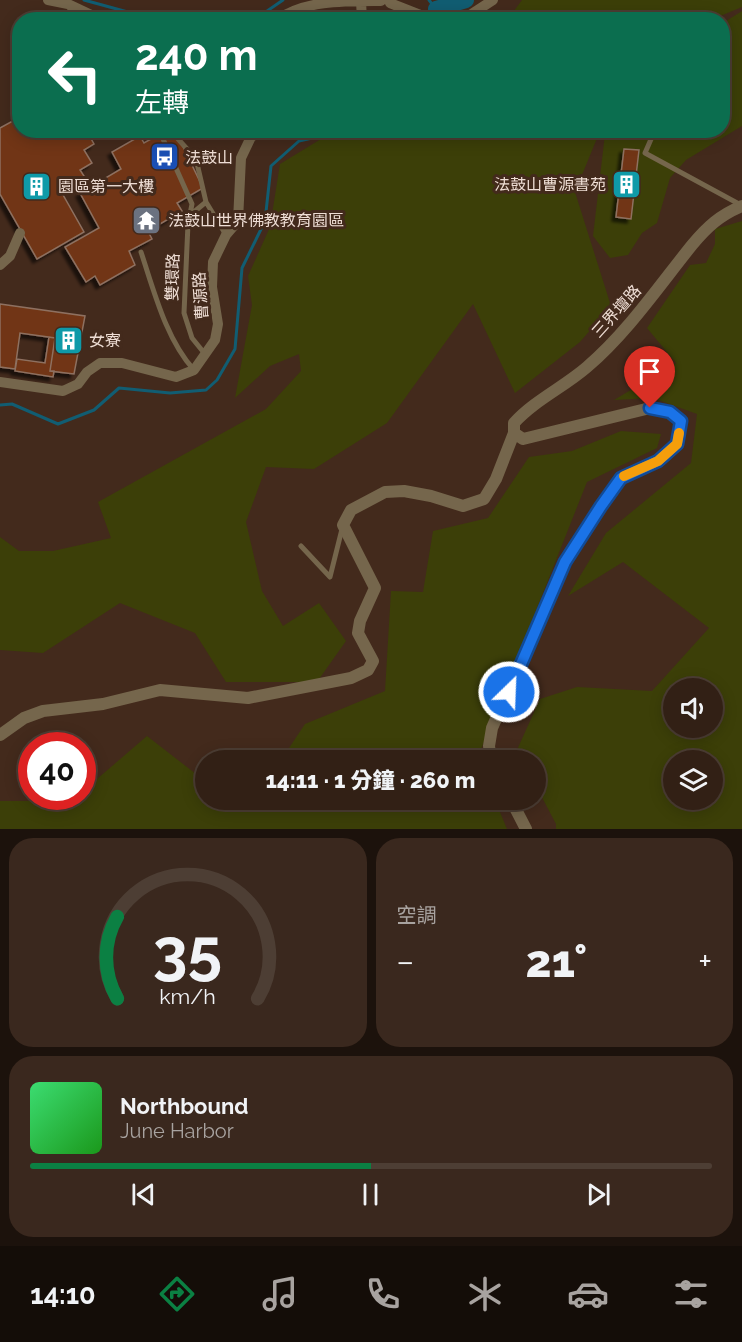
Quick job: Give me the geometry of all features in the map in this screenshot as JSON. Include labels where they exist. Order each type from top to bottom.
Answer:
[{"type":"street","points":[[48,0],[68,4],[85,12]]},
{"type":"street","points":[[286,12],[319,0],[385,2],[414,12]]},
{"type":"street","points":[[475,12],[493,0]]},
{"type":"street","name":"曹源路","points":[[194,370],[215,340],[218,324],[212,287],[213,262],[226,235],[238,221],[241,158],[251,138]]},
{"type":"street","name":"三界壇路","points":[[343,525],[351,510],[385,492],[422,494],[463,506],[484,499],[496,479],[514,433],[514,423],[520,416],[588,367],[634,317],[705,230],[726,213],[742,206]]},
{"type":"street","points":[[0,265],[10,256],[20,233]]},
{"type":"street","points":[[0,382],[63,391],[78,384],[87,372],[100,363],[122,363],[176,377],[194,370]]},
{"type":"street","points":[[490,750],[492,728],[565,562],[621,478],[658,461],[677,444],[681,421],[670,412],[650,408],[546,435],[523,439],[514,433]]},
{"type":"street","points":[[0,735],[24,718],[43,711],[103,704],[160,690],[248,699],[323,685],[351,678],[368,670],[372,661],[358,633],[360,621],[375,588],[343,525]]},
{"type":"street","points":[[516,810],[526,829]]},
{"type":"lane","points":[[68,4],[70,12]]},
{"type":"lane","name":"雙環路","points":[[163,138],[192,204],[189,216],[184,313],[192,338],[205,354]]},
{"type":"lane","points":[[177,138],[196,159],[207,202],[226,235]]},
{"type":"lane","points":[[652,138],[645,153],[723,193],[742,206]]},
{"type":"lane","points":[[189,216],[207,202]]},
{"type":"lane","points":[[141,252],[157,299],[182,357],[194,370]]},
{"type":"lane","points":[[301,546],[330,577],[343,525]]},
{"type":"shaded area","points":[[522,0],[742,0],[742,7],[730,12],[513,12]]},
{"type":"shaded area","points":[[742,11],[742,126],[730,133],[730,19]]},
{"type":"shaded area","points":[[323,138],[597,138],[575,192],[611,306],[580,342],[515,393],[473,304],[387,423],[314,469],[266,467],[246,522],[262,591],[283,626],[319,603],[346,641],[317,682],[226,682],[195,633],[120,603],[43,653],[0,650],[0,537],[19,551],[53,551],[111,538],[98,502],[266,409],[301,371],[299,354],[270,366],[235,398],[252,305],[248,276],[270,227],[280,164]]},
{"type":"shaded area","points":[[605,138],[722,138],[686,160],[670,178],[657,223],[642,233],[628,255],[610,258],[593,236]]},
{"type":"shaded area","points":[[742,221],[742,829],[556,829],[556,824],[546,805],[546,750],[517,750],[540,699],[577,687],[652,691],[663,679],[663,738],[723,738],[723,678],[664,678],[709,628],[623,562],[568,596],[606,533],[691,463],[697,414],[653,398],[614,400],[676,363],[647,328],[690,265],[706,263],[715,244],[715,229]]},
{"type":"shaded area","points":[[621,431],[661,434],[657,448],[587,482],[481,750],[288,750],[305,724],[385,691],[391,591],[423,592],[433,531],[488,518],[529,457],[572,451]]},
{"type":"shaded area","points":[[147,736],[195,773],[195,810],[499,810],[507,829],[0,829],[0,801],[18,801],[18,810],[96,810],[96,780]]},
{"type":"building","name":"園區第一大樓","points":[[12,121],[12,138],[91,138],[94,144],[84,150],[92,163],[80,170],[86,179],[62,193],[84,232],[37,259],[0,194],[0,128]]},
{"type":"building","points":[[136,138],[141,138],[144,143],[153,138],[179,138],[203,188],[177,203],[182,211],[155,227],[148,214],[141,218],[152,239],[129,251],[135,265],[100,285],[95,276],[86,282],[65,247],[99,228],[80,193],[121,169],[112,152]]},
{"type":"building","name":"法鼓山曹源書苑","points":[[624,149],[639,150],[631,219],[616,217]]},
{"type":"building","name":"女寮","points":[[0,304],[85,316],[74,374],[50,371],[55,338],[20,333],[15,369],[0,367]]},
{"type":"building","points":[[49,337],[55,338],[50,371],[54,371],[53,377],[15,371],[17,359],[45,363]]},
{"type":"waterway","points":[[84,0],[128,12]]},
{"type":"waterway","points":[[266,12],[283,0]]},
{"type":"waterway","points":[[429,0],[436,9],[435,12]]},
{"type":"waterway","points":[[436,9],[466,0]]},
{"type":"waterway","points":[[0,405],[12,404],[58,424],[94,410],[119,388],[170,393],[206,390],[217,380],[235,349],[242,268],[265,221],[271,166],[299,141],[312,138]]},
{"type":"slow traffic","points":[[624,476],[658,461],[677,444],[679,433]]},
{"type":"place","name":"法鼓山","points":[[164,157]]},
{"type":"place","name":"法鼓山曹源書苑","points":[[627,184]]},
{"type":"place","name":"園區第一大樓","points":[[37,186]]},
{"type":"place","name":"法鼓山世界佛教教育園區","points":[[147,220]]},
{"type":"place","name":"女寮","points":[[68,340]]},
{"type":"route","points":[[509,692],[565,562],[601,506],[621,478],[658,461],[677,444],[681,421],[670,412],[650,408]]}]
